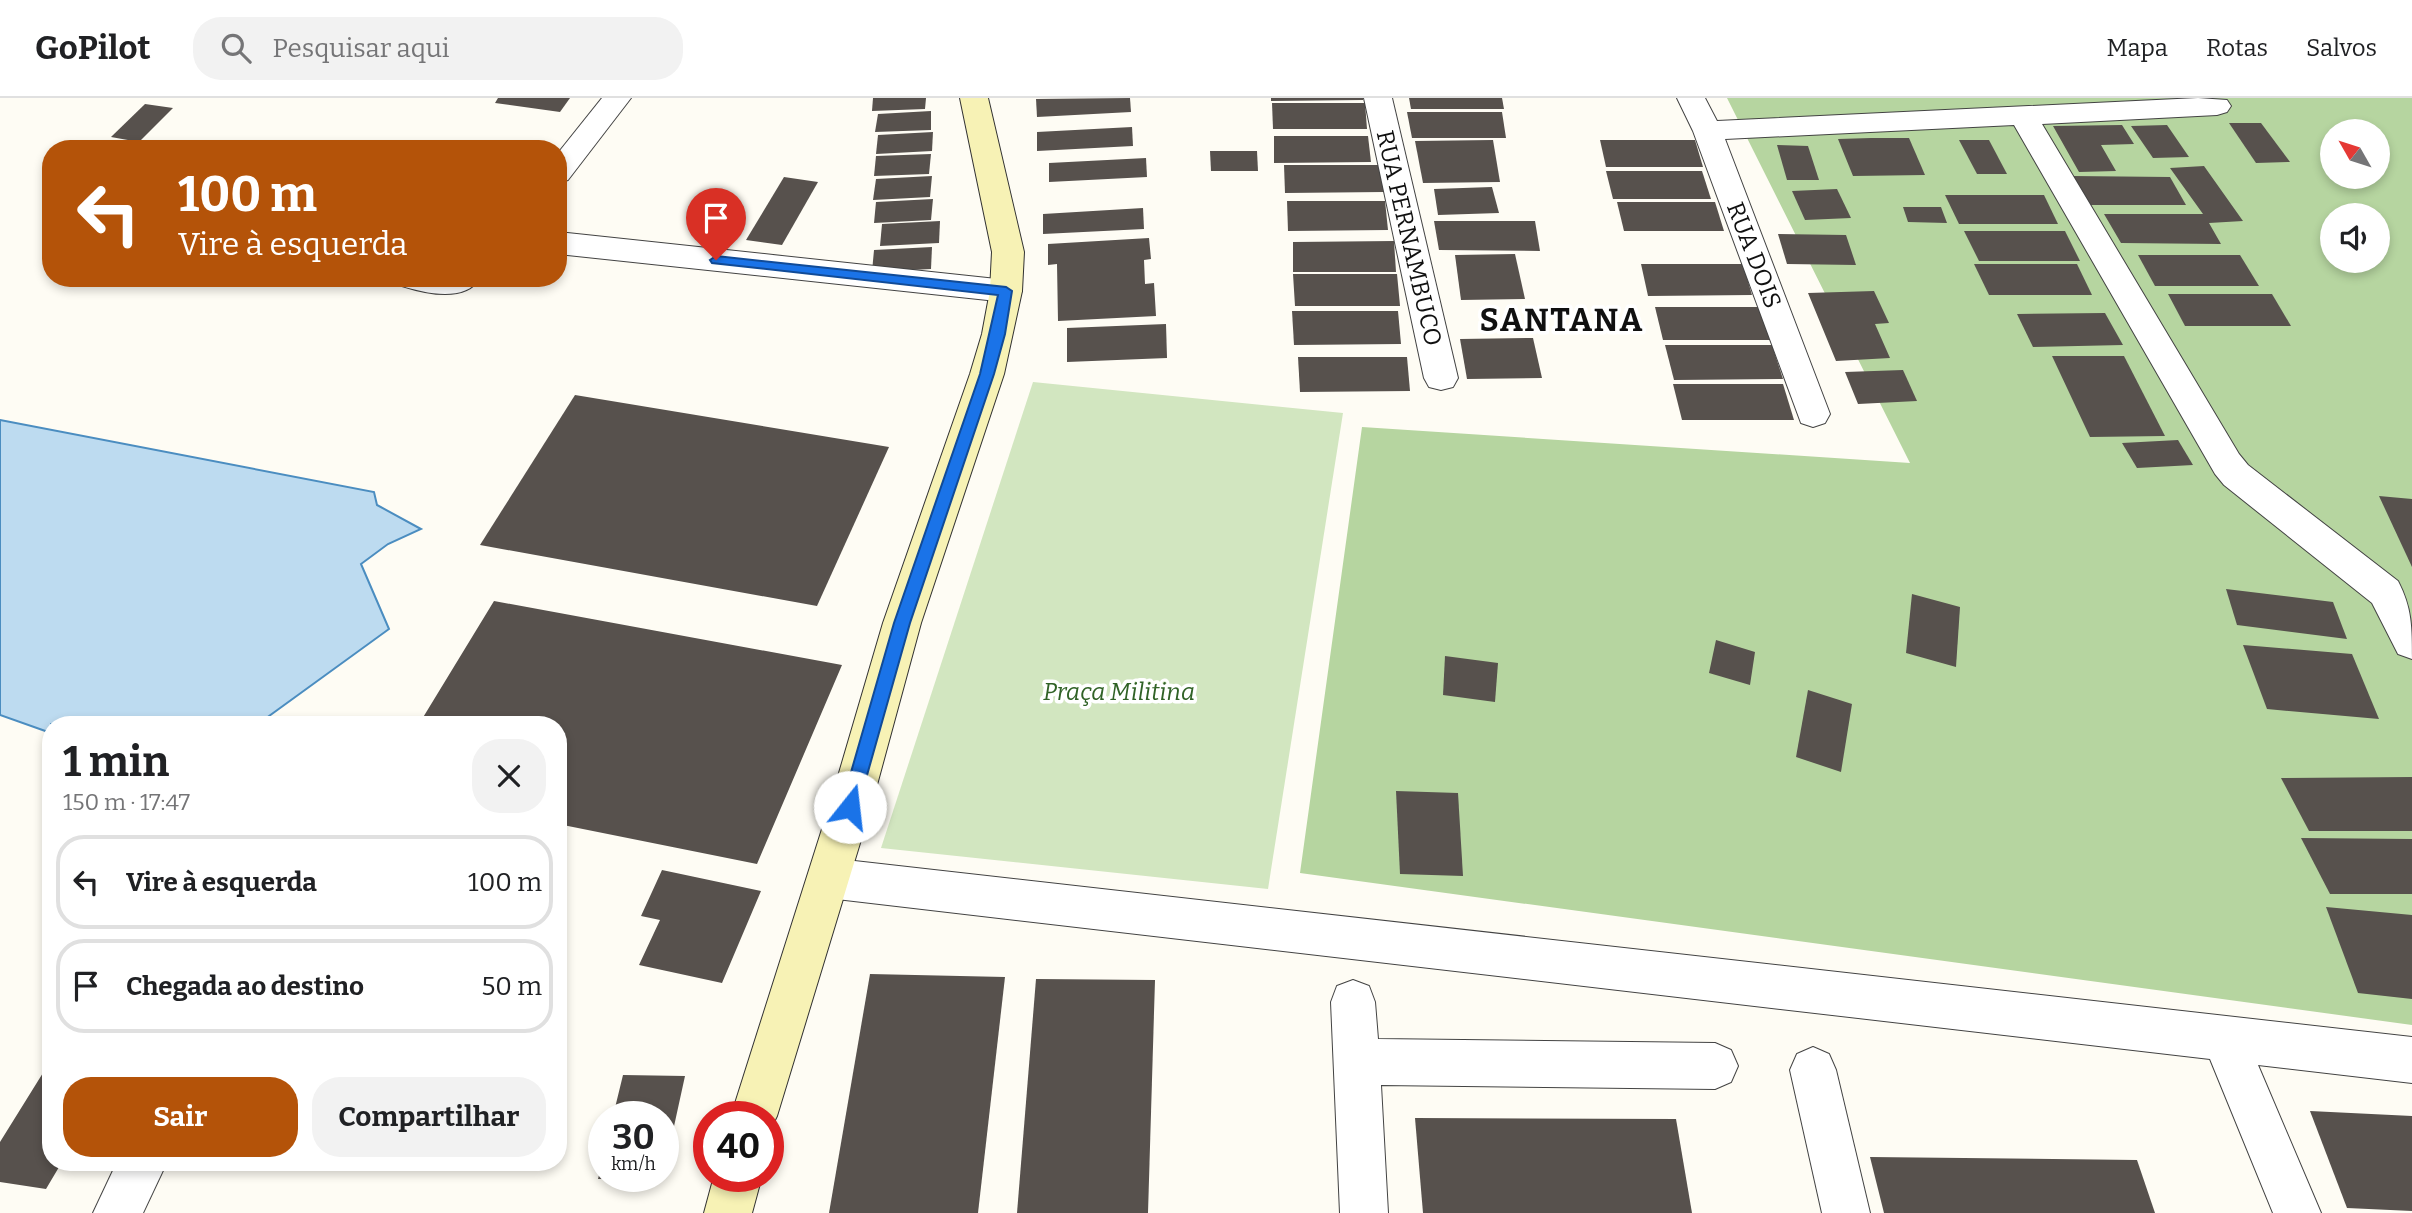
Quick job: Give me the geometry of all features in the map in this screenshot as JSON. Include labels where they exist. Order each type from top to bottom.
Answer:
[{"type":"street","points":[[567,162],[617,98]]},
{"type":"street","points":[[759,1101],[828,878],[902,623],[987,374],[998,334],[1006,291],[1008,252],[974,98]]},
{"type":"street","name":"RUA PERNAMBUCO","points":[[1378,98],[1441,378]]},
{"type":"street","name":"RUA DOIS","points":[[1690,98],[1707,131],[1813,414]]},
{"type":"street","points":[[1707,131],[2217,106]]},
{"type":"street","points":[[2023,116],[2227,464],[2236,475],[2385,592],[2412,643]]},
{"type":"street","points":[[567,244],[1006,291]]},
{"type":"street","points":[[828,878],[2412,1060]]},
{"type":"street","points":[[1353,1002],[1364,1213]]},
{"type":"street","points":[[2224,1039],[2297,1213]]},
{"type":"street","points":[[1356,1062],[1714,1066]]},
{"type":"street","points":[[1813,1070],[1846,1213]]},
{"type":"street","points":[[117,1213],[138,1171]]},
{"type":"street","points":[[729,1213],[734,1192]]},
{"type":"green space","points":[[1727,98],[2412,98],[2412,1025],[1300,873],[1362,427],[1910,463]]},
{"type":"green space","name":"Praça Militina","points":[[1033,382],[1343,413],[1268,889],[881,848]]},
{"type":"water","points":[[0,420],[374,492],[377,505],[421,529],[388,544],[361,564],[389,629],[269,716],[42,716],[42,730],[0,715]]},
{"type":"building","points":[[498,98],[570,98],[560,112],[495,103]]},
{"type":"building","points":[[873,98],[926,98],[925,109],[872,111]]},
{"type":"building","points":[[1130,98],[1131,112],[1037,117],[1036,99]]},
{"type":"building","points":[[1271,98],[1363,98],[1363,100],[1271,101]]},
{"type":"building","points":[[1409,98],[1502,98],[1504,109],[1411,109]]},
{"type":"building","points":[[1272,103],[1365,103],[1367,129],[1273,129]]},
{"type":"building","points":[[145,104],[173,108],[141,140],[111,137]]},
{"type":"building","points":[[931,111],[931,130],[875,132],[878,114]]},
{"type":"building","points":[[1407,112],[1502,112],[1506,138],[1412,138]]},
{"type":"building","points":[[2229,123],[2261,123],[2290,162],[2256,163]]},
{"type":"building","points":[[2122,125],[2134,144],[2101,145],[2116,171],[2079,172],[2053,126]]},
{"type":"building","points":[[2167,125],[2189,157],[2153,158],[2131,126]]},
{"type":"building","points":[[1132,127],[1133,146],[1037,151],[1037,132]]},
{"type":"building","points":[[933,132],[932,151],[876,154],[878,135]]},
{"type":"building","points":[[1274,136],[1368,136],[1371,162],[1274,163]]},
{"type":"building","points":[[1909,138],[1925,175],[1853,176],[1838,139]]},
{"type":"building","points":[[1493,140],[1500,182],[1423,183],[1415,141]]},
{"type":"building","points":[[1600,140],[1695,140],[1703,167],[1606,167]]},
{"type":"building","points":[[1959,140],[1989,140],[2007,174],[1977,174]]},
{"type":"building","points":[[1777,145],[1808,146],[1819,180],[1787,180]]},
{"type":"building","points":[[1210,151],[1257,151],[1258,171],[1211,171]]},
{"type":"building","points":[[931,154],[929,174],[874,176],[876,156]]},
{"type":"building","points":[[1146,158],[1147,177],[1049,182],[1049,163]]},
{"type":"building","points":[[1284,165],[1381,165],[1384,192],[1285,193]]},
{"type":"building","points":[[2204,166],[2243,221],[2209,223],[2221,244],[2121,243],[2104,214],[2203,214],[2170,168]]},
{"type":"building","points":[[1606,171],[1702,171],[1711,199],[1613,199]]},
{"type":"building","points":[[932,176],[930,197],[873,200],[876,179]]},
{"type":"building","points":[[2072,176],[2170,177],[2186,205],[2088,205]]},
{"type":"building","points":[[784,177],[818,182],[782,245],[746,240]]},
{"type":"building","points":[[1492,187],[1499,213],[1438,215],[1434,189]]},
{"type":"building","points":[[1837,189],[1851,218],[1805,220],[1792,191]]},
{"type":"building","points":[[1945,195],[2044,195],[2058,224],[1959,224]]},
{"type":"building","points":[[933,199],[931,220],[874,223],[876,202]]},
{"type":"building","points":[[1287,201],[1385,201],[1388,230],[1288,231]]},
{"type":"building","points":[[1617,202],[1715,202],[1724,231],[1624,231]]},
{"type":"building","points":[[1903,207],[1941,207],[1947,223],[1908,222]]},
{"type":"building","points":[[1143,208],[1144,229],[1043,234],[1043,214]]},
{"type":"building","points":[[940,221],[939,243],[880,246],[882,224]]},
{"type":"building","points":[[1434,221],[1535,221],[1540,251],[1439,250]]},
{"type":"building","points":[[1964,231],[2065,231],[2080,261],[1979,261]]},
{"type":"building","points":[[1778,234],[1846,235],[1856,265],[1787,264]]},
{"type":"building","points":[[1149,238],[1151,259],[1144,260],[1145,284],[1154,283],[1156,316],[1058,321],[1057,264],[1048,265],[1048,244]]},
{"type":"building","points":[[1394,241],[1396,272],[1293,272],[1293,242]]},
{"type":"building","points":[[932,247],[931,269],[872,272],[874,250]]},
{"type":"building","points":[[1515,254],[1525,299],[1461,300],[1455,255]]},
{"type":"building","points":[[2138,255],[2240,255],[2259,286],[2155,286]]},
{"type":"building","points":[[1641,264],[1743,264],[1752,295],[1648,296]]},
{"type":"building","points":[[1974,264],[2077,264],[2092,295],[1989,295]]},
{"type":"building","points":[[1293,274],[1397,274],[1400,306],[1295,306]]},
{"type":"building","points":[[1874,291],[1889,323],[1875,324],[1890,358],[1836,361],[1808,293]]},
{"type":"building","points":[[2168,294],[2272,294],[2291,326],[2185,326]]},
{"type":"building","points":[[1655,307],[1760,307],[1771,340],[1663,340]]},
{"type":"building","points":[[1292,311],[1398,311],[1401,344],[1294,345]]},
{"type":"building","points":[[2105,313],[2123,345],[2033,347],[2017,314]]},
{"type":"building","points":[[1166,324],[1167,358],[1067,362],[1067,328]]},
{"type":"building","points":[[1533,338],[1542,378],[1467,379],[1460,339]]},
{"type":"building","points":[[1665,345],[1772,345],[1783,379],[1674,380]]},
{"type":"building","points":[[2052,356],[2124,356],[2165,436],[2090,437]]},
{"type":"building","points":[[1298,357],[1407,357],[1410,391],[1300,392]]},
{"type":"building","points":[[1903,370],[1917,401],[1858,404],[1845,372]]},
{"type":"building","points":[[1673,384],[1783,384],[1794,420],[1682,420]]},
{"type":"building","points":[[575,395],[889,447],[817,606],[480,545]]},
{"type":"building","points":[[2178,440],[2193,465],[2137,468],[2122,443]]},
{"type":"building","points":[[2379,496],[2412,499],[2412,567]]},
{"type":"building","points":[[2226,589],[2333,602],[2347,639],[2237,625]]},
{"type":"building","points":[[1912,594],[1960,607],[1956,667],[1906,653]]},
{"type":"building","points":[[494,601],[842,665],[757,864],[567,826],[567,716],[424,716]]},
{"type":"building","points":[[1716,640],[1755,652],[1750,685],[1709,673]]},
{"type":"building","points":[[2243,645],[2352,654],[2379,719],[2267,709]]},
{"type":"building","points":[[1445,656],[1498,663],[1495,702],[1443,695]]},
{"type":"building","points":[[1808,690],[1852,704],[1841,772],[1796,757]]},
{"type":"building","points":[[2412,777],[2412,831],[2309,831],[2281,778]]},
{"type":"building","points":[[1396,791],[1458,793],[1463,876],[1400,874]]},
{"type":"building","points":[[2301,838],[2412,839],[2412,894],[2330,894]]},
{"type":"building","points":[[662,870],[761,891],[722,983],[639,965],[660,920],[641,916]]},
{"type":"building","points":[[2326,907],[2412,915],[2412,999],[2358,993]]},
{"type":"building","points":[[870,974],[1005,977],[978,1213],[829,1213]]},
{"type":"building","points":[[1036,979],[1155,980],[1148,1213],[1017,1213]]},
{"type":"building","points":[[42,1074],[42,1171],[57,1171],[46,1189],[0,1182],[0,1142]]},
{"type":"building","points":[[623,1075],[685,1076],[679,1103],[679,1101],[617,1101]]},
{"type":"building","points":[[2310,1111],[2412,1116],[2412,1211],[2347,1208]]},
{"type":"building","points":[[1415,1118],[1676,1119],[1692,1213],[1423,1213]]},
{"type":"building","points":[[1870,1157],[2137,1160],[2155,1213],[1884,1213]]},
{"type":"district","name":"SANTANA","points":[[1562,320]]},
{"type":"route","points":[[716,260],[1006,291],[987,374],[902,623],[850,807]]}]
